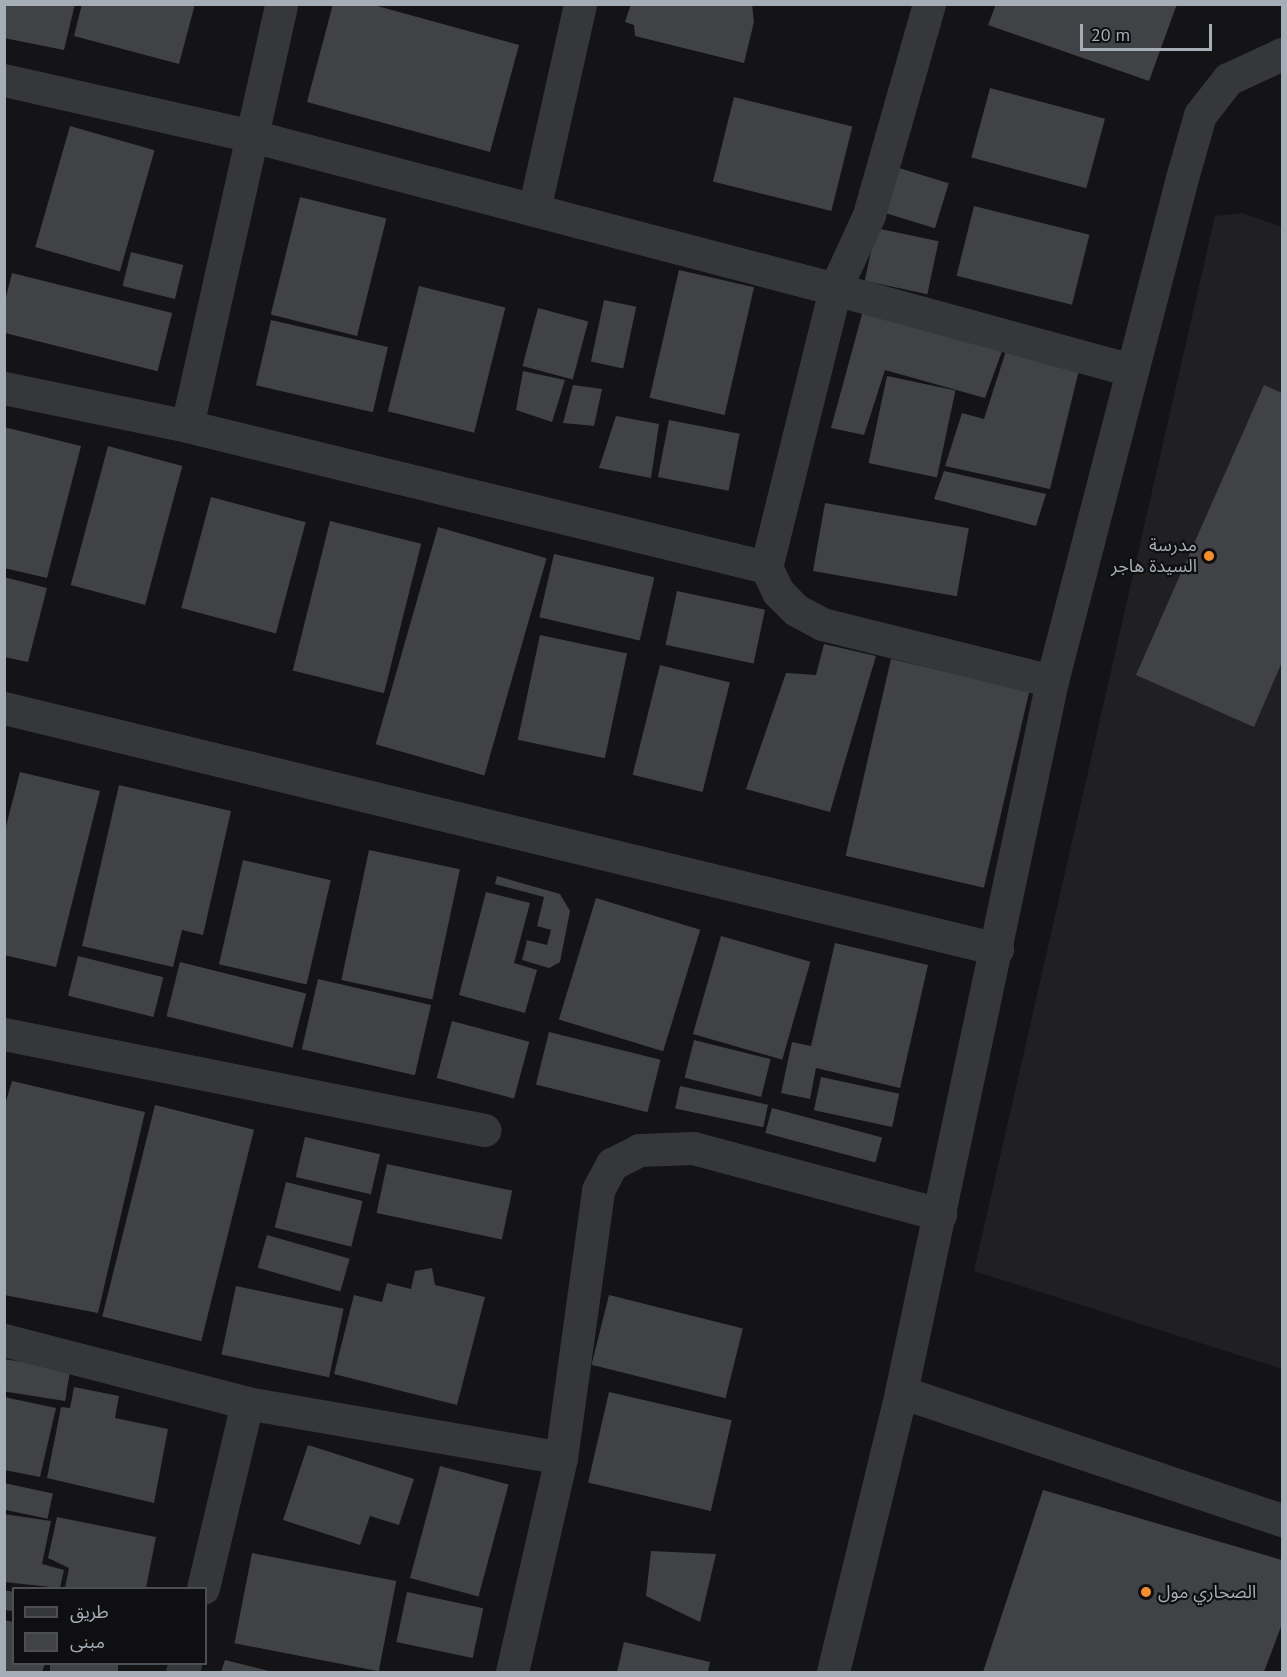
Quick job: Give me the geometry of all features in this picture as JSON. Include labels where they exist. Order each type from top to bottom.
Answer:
[{"type":"street","points":[[188,426],[281,4]]},
{"type":"street","points":[[534,210],[580,4]]},
{"type":"street","points":[[766,567],[835,289],[868,215],[929,4]]},
{"type":"street","points":[[833,1672],[901,1392],[998,949],[1052,681],[1200,115],[1228,79],[1282,54]]},
{"type":"street","points":[[4,80],[252,136],[835,289],[1132,370]]},
{"type":"street","points":[[4,388],[188,426],[766,567],[796,610],[822,624],[1052,681]]},
{"type":"street","points":[[4,708],[998,949]]},
{"type":"street","points":[[4,1034],[484,1130]]},
{"type":"street","points":[[512,1672],[561,1458],[598,1190],[612,1164],[639,1150],[693,1148],[940,1214]]},
{"type":"street","points":[[4,1340],[247,1403],[561,1458]]},
{"type":"street","points":[[901,1392],[1282,1520]]},
{"type":"street","points":[[202,1587],[247,1403]]},
{"type":"shaded area","name":"مدرسة السيدة هاجر","points":[[1242,213],[1282,227],[1282,1369],[974,1271],[1215,216]]},
{"type":"building","points":[[4,4],[75,4],[64,50],[4,38]]},
{"type":"building","points":[[82,4],[195,4],[179,64],[74,36]]},
{"type":"building","points":[[333,4],[370,4],[519,45],[490,152],[307,102]]},
{"type":"building","points":[[631,4],[752,4],[754,22],[744,63],[635,36],[634,25],[625,22]]},
{"type":"building","points":[[996,4],[1177,4],[1149,81],[988,25]]},
{"type":"building","points":[[990,88],[1105,119],[1086,188],[971,158]]},
{"type":"building","points":[[734,97],[852,127],[831,211],[713,181]]},
{"type":"building","points":[[70,126],[155,150],[120,271],[35,247]]},
{"type":"building","points":[[899,168],[949,183],[935,228],[885,213]]},
{"type":"building","points":[[300,197],[386,219],[357,336],[271,314]]},
{"type":"building","points":[[974,206],[1089,235],[1072,305],[957,276]]},
{"type":"building","points":[[876,228],[939,241],[927,294],[865,281]]},
{"type":"building","points":[[131,252],[183,265],[175,299],[123,286]]},
{"type":"building","points":[[679,270],[754,287],[725,415],[650,398]]},
{"type":"building","points":[[12,273],[172,313],[158,371],[4,333],[4,305]]},
{"type":"building","points":[[419,286],[505,308],[474,433],[388,411]]},
{"type":"building","points":[[604,300],[636,307],[623,368],[591,362]]},
{"type":"building","points":[[864,307],[1005,343],[985,398],[885,370],[864,435],[831,428]]},
{"type":"building","points":[[538,308],[588,321],[573,379],[522,366]]},
{"type":"building","points":[[271,320],[388,347],[373,412],[256,385]]},
{"type":"building","points":[[1006,351],[1080,366],[1050,489],[945,466],[962,413],[984,419]]},
{"type":"building","points":[[523,371],[565,380],[552,422],[516,410]]},
{"type":"building","points":[[887,376],[955,391],[937,478],[868,463]]},
{"type":"building","points":[[573,385],[602,389],[594,426],[563,423]]},
{"type":"building","points":[[1264,385],[1282,393],[1282,662],[1254,727],[1136,675]]},
{"type":"building","points":[[616,416],[659,424],[651,478],[599,468]]},
{"type":"building","points":[[669,420],[740,434],[729,491],[658,477]]},
{"type":"building","points":[[4,427],[81,446],[47,578],[4,568]]},
{"type":"building","points":[[108,446],[182,466],[145,605],[71,585]]},
{"type":"building","points":[[944,471],[1046,494],[1036,526],[934,499]]},
{"type":"building","points":[[211,497],[306,522],[276,633],[181,608]]},
{"type":"building","points":[[825,503],[969,528],[957,596],[813,571]]},
{"type":"building","points":[[330,521],[421,544],[384,693],[293,670]]},
{"type":"building","points":[[438,527],[547,558],[484,775],[376,744]]},
{"type":"building","points":[[554,554],[654,577],[640,641],[539,617]]},
{"type":"building","points":[[4,577],[47,588],[28,662],[4,657]]},
{"type":"building","points":[[677,591],[765,610],[754,664],[666,645]]},
{"type":"building","points":[[540,635],[627,654],[605,758],[518,740]]},
{"type":"building","points":[[824,644],[876,656],[830,812],[746,789],[786,673],[816,675]]},
{"type":"building","points":[[891,659],[1029,691],[984,888],[846,856]]},
{"type":"building","points":[[660,665],[730,682],[703,792],[633,775]]},
{"type":"building","points":[[20,772],[100,791],[56,967],[4,955],[4,834]]},
{"type":"building","points":[[119,785],[231,811],[203,935],[182,930],[173,967],[82,946]]},
{"type":"building","points":[[369,850],[460,869],[432,999],[341,980]]},
{"type":"building","points":[[243,860],[331,880],[307,985],[219,964]]},
{"type":"building","points":[[497,876],[560,894],[570,911],[560,962],[549,968],[522,960],[527,940],[547,945],[551,930],[537,926],[544,897],[495,884]]},
{"type":"building","points":[[486,892],[530,903],[514,963],[537,970],[525,1013],[459,995]]},
{"type":"building","points":[[596,898],[700,930],[663,1051],[559,1019]]},
{"type":"building","points":[[721,936],[810,962],[782,1060],[693,1034]]},
{"type":"building","points":[[835,943],[928,965],[900,1088],[816,1068],[810,1099],[781,1093],[792,1042],[811,1046]]},
{"type":"building","points":[[78,956],[163,977],[153,1017],[68,996]]},
{"type":"building","points":[[180,962],[306,993],[293,1048],[166,1016]]},
{"type":"building","points":[[318,979],[431,1005],[415,1075],[302,1049]]},
{"type":"building","points":[[452,1021],[529,1042],[514,1099],[437,1078]]},
{"type":"building","points":[[549,1032],[661,1060],[648,1112],[536,1084]]},
{"type":"building","points":[[694,1040],[771,1059],[761,1097],[685,1078]]},
{"type":"building","points":[[821,1077],[899,1094],[892,1127],[814,1110]]},
{"type":"building","points":[[12,1081],[145,1112],[98,1313],[4,1295],[4,1108]]},
{"type":"building","points":[[680,1086],[768,1105],[763,1127],[675,1108]]},
{"type":"building","points":[[155,1105],[254,1130],[201,1341],[102,1317]]},
{"type":"building","points":[[772,1108],[882,1138],[875,1163],[765,1133]]},
{"type":"building","points":[[305,1137],[380,1154],[371,1194],[296,1177]]},
{"type":"building","points":[[387,1164],[512,1191],[502,1240],[377,1213]]},
{"type":"building","points":[[286,1182],[363,1201],[351,1247],[275,1228]]},
{"type":"building","points":[[267,1235],[350,1259],[340,1291],[258,1268]]},
{"type":"building","points":[[432,1268],[435,1285],[485,1297],[457,1405],[334,1374],[354,1295],[382,1302],[387,1283],[411,1289],[415,1271]]},
{"type":"building","points":[[236,1286],[344,1309],[329,1377],[221,1354]]},
{"type":"building","points":[[609,1295],[743,1328],[725,1398],[592,1365]]},
{"type":"building","points":[[4,1359],[70,1369],[65,1401],[4,1391]]},
{"type":"building","points":[[74,1387],[119,1396],[115,1418],[168,1429],[154,1503],[47,1478],[61,1407],[70,1408]]},
{"type":"building","points":[[609,1392],[732,1420],[711,1511],[588,1483]]},
{"type":"building","points":[[4,1397],[56,1408],[40,1477],[4,1470]]},
{"type":"building","points":[[308,1445],[414,1479],[399,1525],[370,1516],[360,1545],[283,1520]]},
{"type":"building","points":[[440,1466],[509,1484],[479,1596],[410,1578]]},
{"type":"building","points":[[4,1483],[53,1493],[48,1519],[4,1510]]},
{"type":"building","name":"الصحاري مول","points":[[1043,1490],[1282,1560],[1282,1624],[1264,1672],[983,1672]]},
{"type":"building","points":[[4,1514],[51,1521],[42,1564],[64,1570],[60,1587],[4,1582]]},
{"type":"building","points":[[57,1517],[156,1537],[146,1587],[65,1587],[69,1568],[48,1558]]},
{"type":"building","points":[[651,1551],[716,1554],[700,1622],[646,1596]]},
{"type":"building","points":[[252,1553],[396,1581],[379,1671],[234,1643]]},
{"type":"building","points":[[4,1590],[12,1592],[12,1611],[4,1610]]},
{"type":"building","points":[[407,1592],[483,1608],[473,1658],[396,1642]]},
{"type":"building","points":[[4,1620],[12,1622],[12,1665],[45,1665],[42,1672],[4,1672]]},
{"type":"building","points":[[624,1642],[710,1662],[708,1672],[617,1672]]},
{"type":"building","points":[[225,1660],[273,1672],[221,1672]]},
{"type":"building","points":[[50,1665],[118,1665],[118,1672],[50,1672]]},
{"type":"place","name":"مدرسة السيدة هاجر","points":[[1209,556]]},
{"type":"place","name":"الصحاري مول","points":[[1146,1592]]}]
